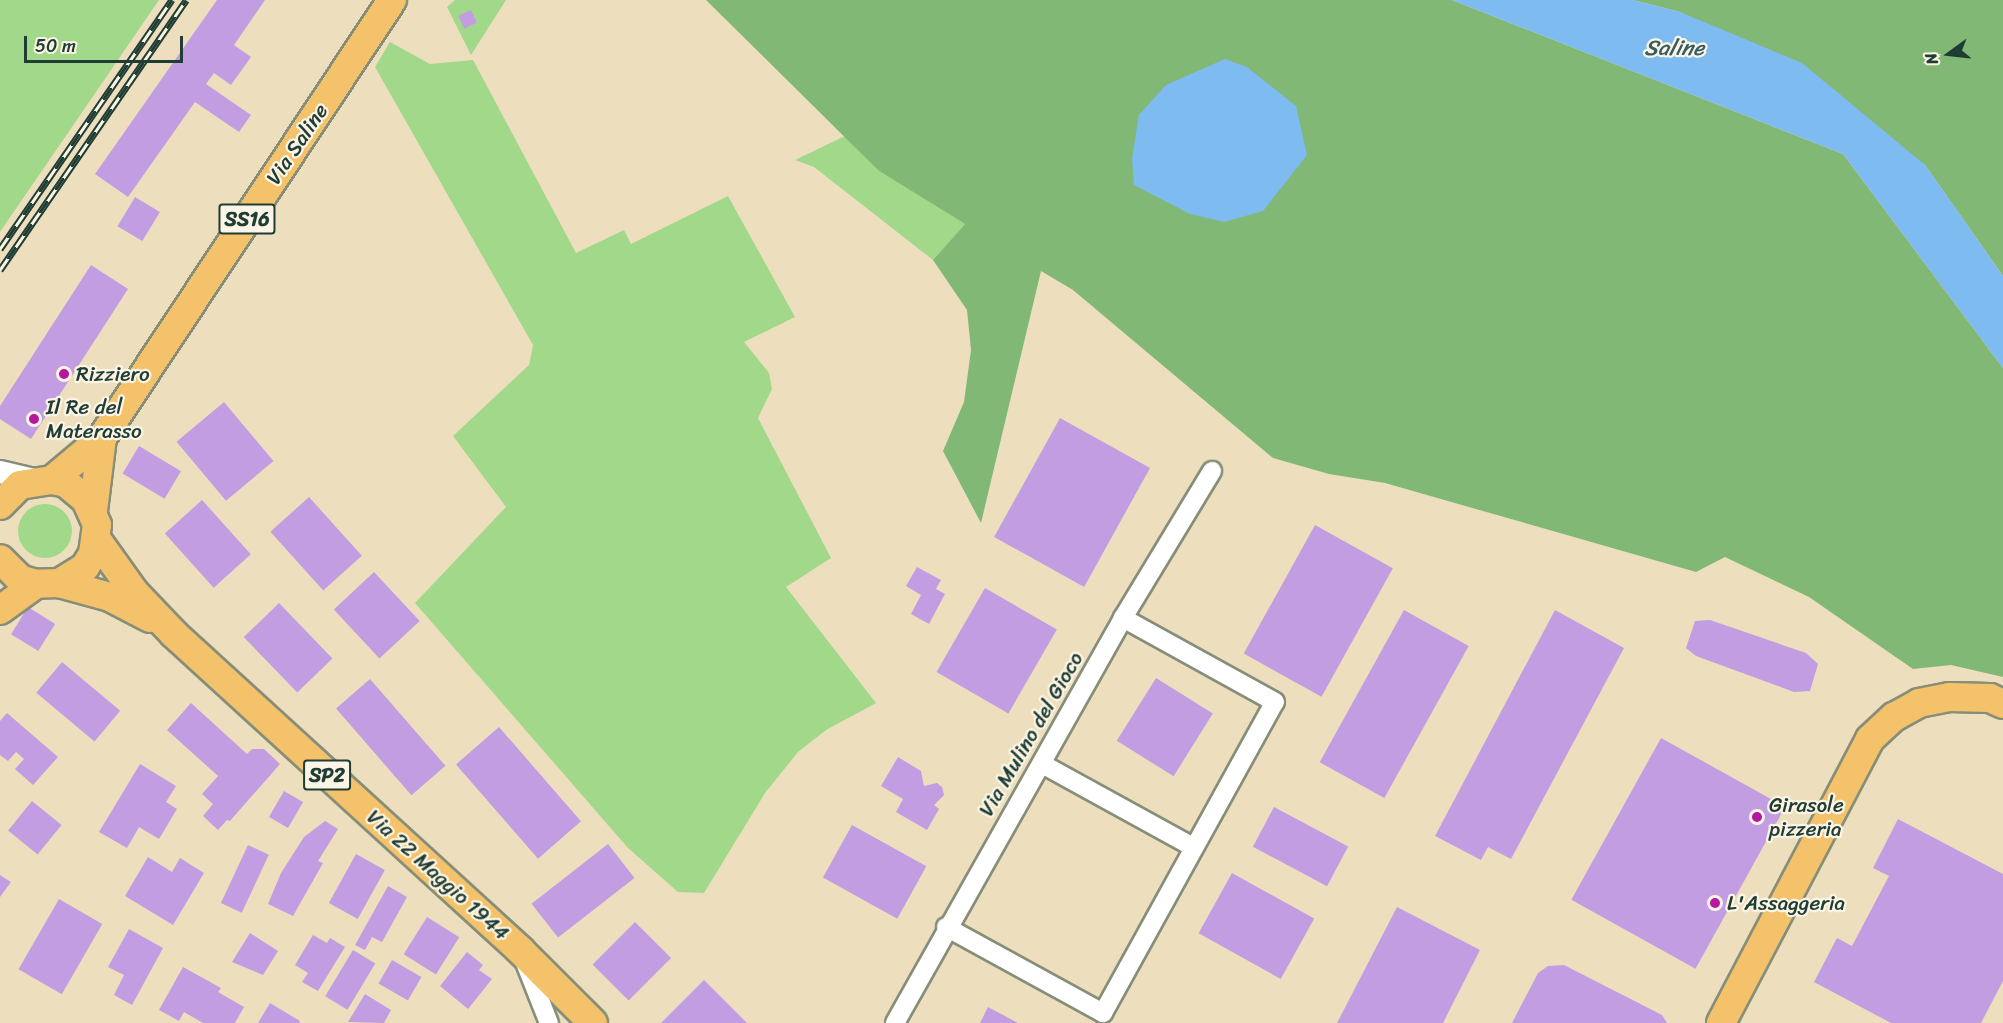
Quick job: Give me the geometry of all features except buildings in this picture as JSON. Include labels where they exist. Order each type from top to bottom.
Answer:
[{"type":"main road","name":"Via Saline","points":[[44,480],[102,438],[392,0]]},
{"type":"main road","name":"Via Saline","points":[[93,511],[102,438]]},
{"type":"main road","name":"SS16","points":[[0,505],[20,485],[44,480]]},
{"type":"main road","points":[[44,480],[77,490],[93,511]]},
{"type":"main road","name":"SS16","points":[[93,511],[97,540]]},
{"type":"main road","points":[[0,610],[85,567],[97,540]]},
{"type":"main road","name":"Via 22 Maggio 1944","points":[[97,540],[135,593],[174,634],[520,950],[593,1023]]},
{"type":"main road","name":"Via 22 Maggio 1944","points":[[0,559],[20,579],[118,601],[174,634]]},
{"type":"main road","points":[[1721,1023],[1870,739],[1894,717],[1919,703],[1949,697],[1990,698],[2003,704]]},
{"type":"street","name":"Via Mulino del Gioco","points":[[895,1023],[946,927],[1042,764],[1123,618],[1212,471]]},
{"type":"street","points":[[0,472],[44,480]]},
{"type":"street","points":[[946,927],[1103,1013],[1275,702],[1123,618]]},
{"type":"street","points":[[1042,764],[1193,847]]},
{"type":"street","points":[[520,950],[549,1023]]},
{"type":"green space","points":[[0,0],[159,0],[0,232]]},
{"type":"green space","points":[[455,0],[506,0],[471,55],[447,7]]},
{"type":"green space","points":[[706,0],[1452,0],[1843,154],[2003,368],[2003,677],[1951,665],[1913,669],[1809,597],[1725,557],[1696,572],[1385,483],[1329,474],[1273,458],[1073,290],[1041,271],[981,523],[943,451],[964,402],[971,350],[967,310],[933,260],[965,224],[879,171]]},
{"type":"green space","points":[[1633,0],[2003,0],[2003,276],[1925,165],[1680,12]]},
{"type":"green space","points":[[390,42],[430,64],[473,60],[576,253],[624,230],[631,244],[728,196],[795,317],[744,342],[769,373],[772,389],[758,418],[831,558],[786,587],[876,703],[826,730],[798,752],[765,793],[704,893],[678,892],[628,848],[415,603],[506,507],[453,436],[529,365],[533,345],[375,67]]},
{"type":"green space","points":[[845,136],[879,171],[965,224],[933,260],[814,167],[795,160]]},
{"type":"green space","points":[[45,504],[55,506],[64,512],[70,521],[72,531],[70,541],[64,550],[55,556],[45,558],[35,556],[26,550],[20,541],[18,531],[20,521],[26,512],[35,506]]},
{"type":"water","name":"Saline","points":[[1452,0],[1633,0],[1680,12],[1802,63],[1925,165],[2003,276],[2003,368],[1843,154]]},
{"type":"water","points":[[1225,59],[1247,67],[1296,106],[1307,155],[1263,211],[1224,222],[1190,214],[1134,185],[1132,158],[1139,115],[1166,85]]},
{"type":"railway","points":[[0,249],[172,0]]},
{"type":"railway","points":[[0,270],[186,0]]},
{"type":"place","name":"Rizziero","points":[[64,374]]},
{"type":"place","name":"Il Re del Materasso","points":[[34,419]]},
{"type":"place","name":"Girasole pizzeria","points":[[1757,817]]},
{"type":"place","name":"L'Assaggeria","points":[[1715,903]]}]
